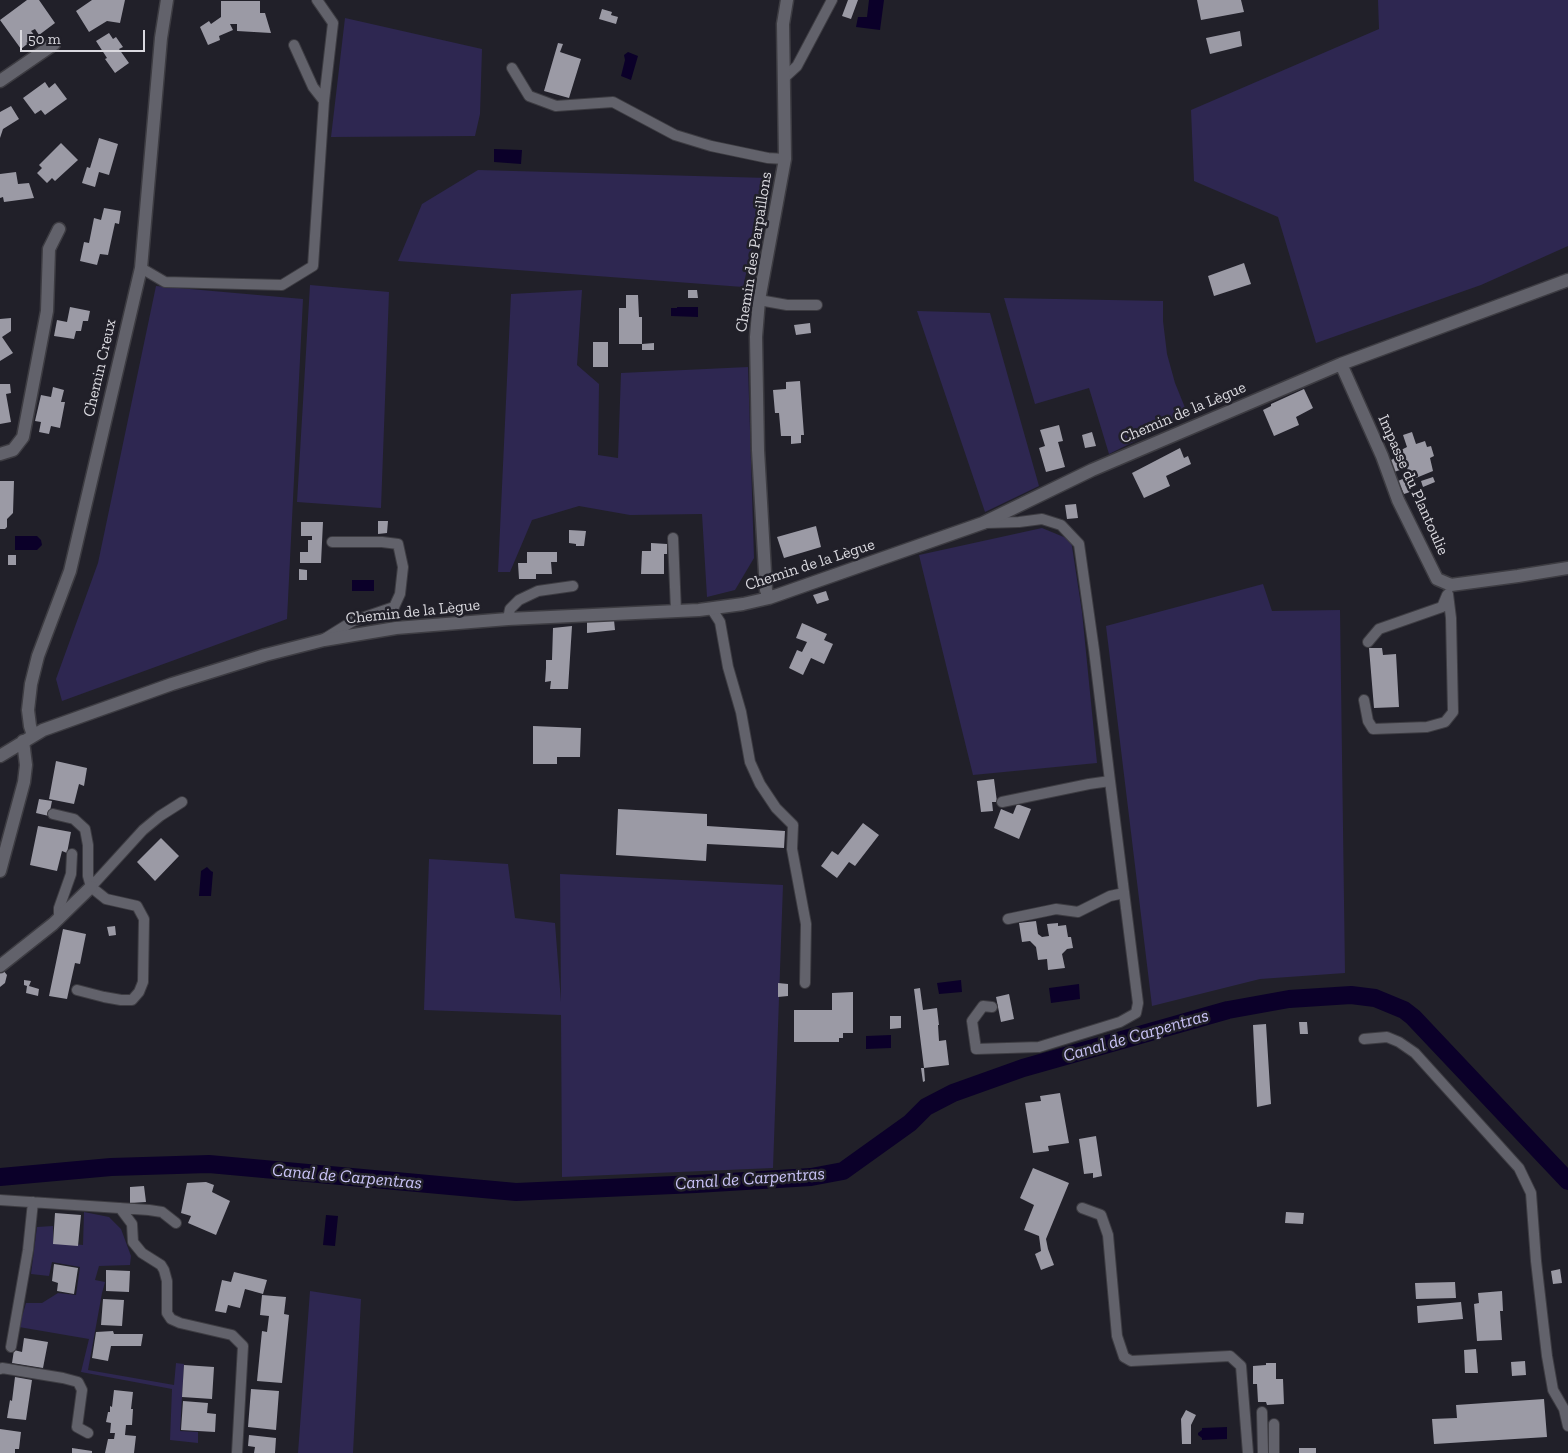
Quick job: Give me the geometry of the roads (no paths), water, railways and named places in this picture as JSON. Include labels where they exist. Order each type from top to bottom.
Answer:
[{"type":"street","name":"Chemin Creux","points":[[0,871],[24,782],[30,726],[28,710],[31,684],[38,656],[70,571],[141,268],[161,38],[168,0]]},
{"type":"street","name":"Chemin des Parpaillons","points":[[769,598],[766,590],[758,450],[756,337],[759,300],[785,159],[783,24],[787,0]]},
{"type":"street","points":[[0,81],[54,44]]},
{"type":"street","points":[[0,454],[13,450],[23,438],[47,311],[49,249],[58,229]]},
{"type":"street","name":"Chemin de la Lègue","points":[[0,756],[43,730],[172,684],[265,655],[324,640],[396,628],[508,619],[676,611],[743,604],[769,598],[983,523],[1092,470],[1342,364],[1568,280]]},
{"type":"street","name":"Impasse du Plantoulie","points":[[1342,364],[1382,456],[1398,500],[1437,579],[1449,589]]},
{"type":"street","points":[[1449,589],[1568,568]]},
{"type":"street","points":[[0,966],[59,919],[90,887]]},
{"type":"lane","points":[[141,268],[165,282],[282,285],[313,266],[324,101],[333,23],[317,0]]},
{"type":"lane","points":[[784,78],[797,66],[832,0]]},
{"type":"lane","points":[[294,45],[313,87],[324,101]]},
{"type":"lane","points":[[512,68],[529,96],[556,106],[613,102],[676,136],[711,146],[768,158],[785,159]]},
{"type":"lane","points":[[759,300],[787,305],[817,305]]},
{"type":"lane","points":[[983,523],[1042,519],[1061,525],[1079,544],[1138,1003],[1136,1013],[1120,1022],[1039,1047],[976,1049],[972,1021],[983,1006],[992,1007]]},
{"type":"lane","points":[[673,538],[676,611]]},
{"type":"lane","points":[[324,640],[352,621],[394,607],[400,594],[403,567],[398,544],[382,542],[332,542]]},
{"type":"lane","points":[[508,619],[510,609],[519,600],[538,591],[573,586]]},
{"type":"lane","points":[[1368,642],[1379,629],[1442,607],[1449,589]]},
{"type":"lane","points":[[1364,700],[1368,721],[1373,729],[1427,727],[1445,722],[1454,712],[1449,589]]},
{"type":"lane","points":[[712,608],[720,622],[728,667],[741,712],[750,762],[760,784],[776,808],[793,825],[792,849],[806,924],[805,983]]},
{"type":"lane","points":[[1002,802],[1110,781]]},
{"type":"lane","points":[[90,887],[143,830],[182,802]]},
{"type":"lane","points":[[53,814],[74,819],[85,829],[88,845],[90,887],[106,899],[137,906],[144,919],[143,982],[139,992],[132,1000],[104,998],[77,990]]},
{"type":"lane","points":[[59,919],[59,908],[71,874],[72,854]]},
{"type":"lane","points":[[1008,919],[1056,909],[1078,912],[1110,896],[1124,893]]},
{"type":"lane","points":[[1364,1038],[1388,1037],[1415,1053],[1519,1168],[1531,1193],[1547,1356],[1553,1390],[1564,1409],[1568,1426]]},
{"type":"lane","points":[[0,1200],[162,1212],[176,1223]]},
{"type":"lane","points":[[11,1347],[28,1250],[33,1202]]},
{"type":"lane","points":[[120,1208],[132,1224],[133,1242],[142,1253],[161,1264],[164,1270],[167,1281],[167,1313],[171,1319],[180,1323],[232,1335],[243,1346],[237,1453]]},
{"type":"lane","points":[[1082,1208],[1101,1215],[1108,1235],[1117,1336],[1124,1357],[1130,1361],[1230,1356],[1241,1366],[1248,1453]]},
{"type":"lane","points":[[0,1369],[78,1382],[82,1390],[77,1427],[88,1433]]},
{"type":"lane","points":[[1262,1412],[1263,1453]]},
{"type":"lane","points":[[1274,1424],[1274,1453]]},
{"type":"waterway","name":"Canal de Carpentras","points":[[0,1177],[111,1167],[209,1164],[516,1192],[811,1177],[843,1171],[910,1123],[926,1107],[953,1093],[1023,1068],[1228,1010],[1289,999],[1351,995],[1375,998],[1404,1010],[1413,1017],[1568,1181]]}]
